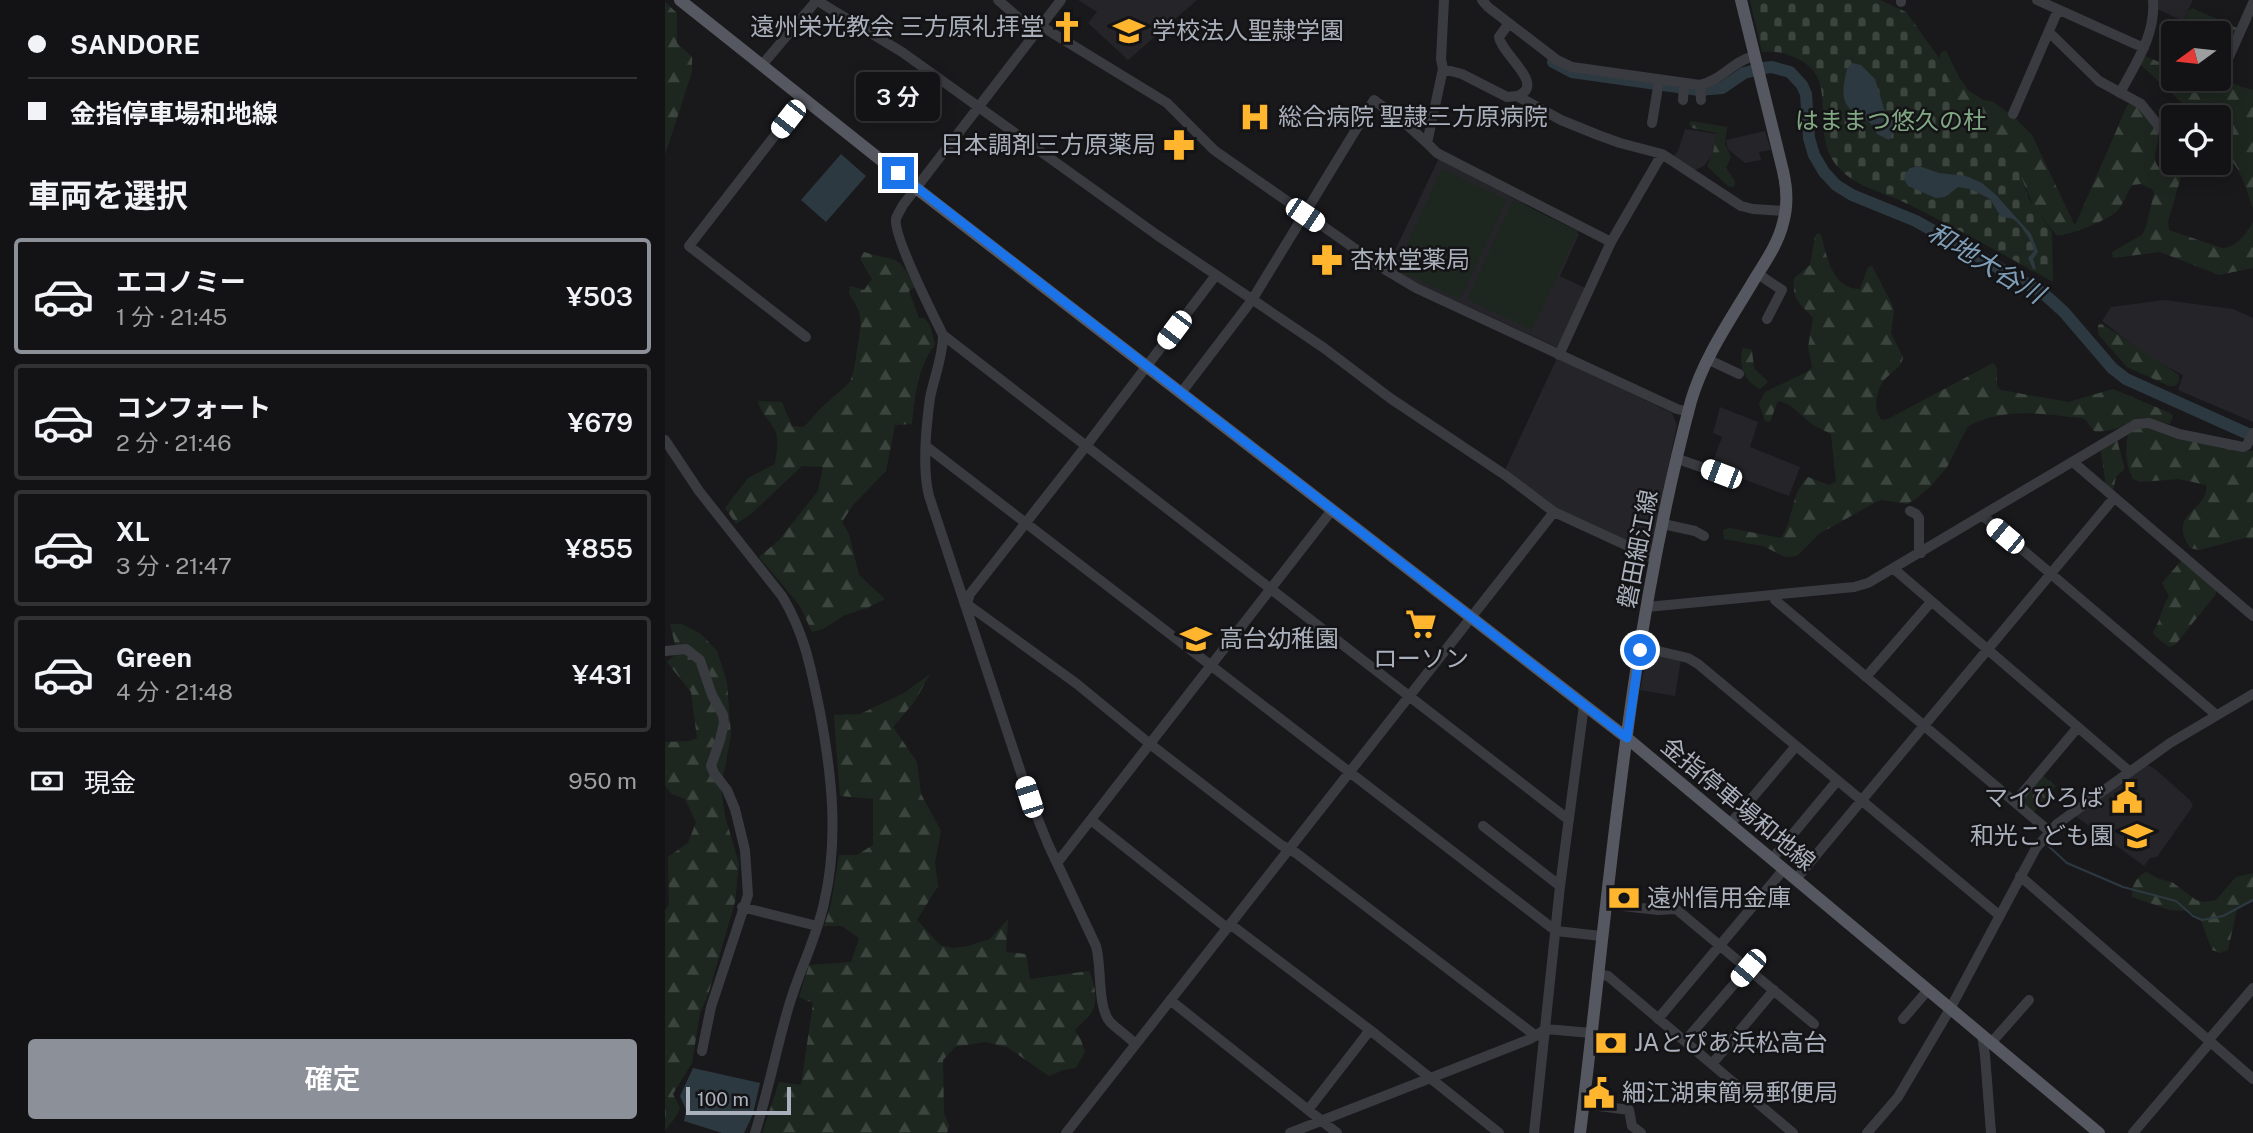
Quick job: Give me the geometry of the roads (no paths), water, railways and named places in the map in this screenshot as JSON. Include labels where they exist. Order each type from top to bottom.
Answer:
[{"type":"main road","name":"金指停車場和地線","points":[[680,0],[916,188],[1627,738],[2099,1133]]},
{"type":"main road","name":"磐田細江線","points":[[1580,1133],[1601,936],[1627,738],[1640,647],[1663,524],[1689,412],[1707,359],[1777,241],[1785,211],[1785,180],[1741,0]]},
{"type":"street","points":[[762,65],[817,0],[902,52],[1554,512],[1656,559]]},
{"type":"street","points":[[998,0],[1039,30],[1167,103],[1214,150],[1305,215],[1416,288],[1677,409],[1689,412]]},
{"type":"street","points":[[1061,0],[903,205],[896,220],[898,236],[930,312],[943,335],[1569,820]]},
{"type":"street","points":[[1427,143],[1443,69],[1441,59],[1444,0]]},
{"type":"street","points":[[1482,0],[1506,27],[1571,67],[1700,85],[1720,78],[1738,62],[1755,59]]},
{"type":"street","points":[[2037,0],[2144,48]]},
{"type":"street","points":[[2120,93],[2144,48],[2153,23],[2153,0]]},
{"type":"street","points":[[2231,52],[2253,3]]},
{"type":"street","points":[[2013,114],[2058,10]]},
{"type":"street","points":[[1443,69],[1462,74],[1507,97],[1521,95],[1527,87],[1527,76],[1500,46],[1499,37],[1506,27]]},
{"type":"street","points":[[2048,34],[2099,81],[2141,104],[2161,129]]},
{"type":"street","points":[[1652,123],[1659,81]]},
{"type":"street","points":[[1683,100],[1684,84]]},
{"type":"street","points":[[1700,85],[1701,100]]},
{"type":"street","points":[[1517,96],[1576,126],[1620,143],[1662,154],[1741,206],[1785,211]]},
{"type":"street","points":[[804,98],[689,246],[806,337]]},
{"type":"street","points":[[1181,393],[1252,300],[1374,100],[1406,124],[1437,153],[1611,242]]},
{"type":"street","points":[[1559,355],[1611,242],[1662,154]]},
{"type":"street","points":[[1758,274],[1782,290],[1767,319]]},
{"type":"street","points":[[964,602],[1216,275]]},
{"type":"street","points":[[943,335],[930,398],[925,477],[1029,797],[1096,946],[1100,960],[1103,1007],[1109,1021],[1135,1044]]},
{"type":"street","points":[[1707,359],[1739,374]]},
{"type":"street","points":[[1647,607],[1861,586],[1894,569],[2131,426],[2143,422],[2179,434],[2243,447],[2253,433]]},
{"type":"street","points":[[665,440],[699,491],[782,596],[808,654],[825,739],[833,812],[831,863],[824,905],[788,1007],[755,1133]]},
{"type":"street","points":[[927,446],[1556,931],[1601,936]]},
{"type":"street","points":[[1678,459],[1721,474]]},
{"type":"street","points":[[2073,462],[2253,616]]},
{"type":"street","points":[[1796,879],[2114,498]]},
{"type":"street","points":[[1057,863],[1332,510]]},
{"type":"street","points":[[1910,511],[1919,518],[1920,553]]},
{"type":"street","points":[[1066,1133],[1554,512]]},
{"type":"street","points":[[1983,516],[2216,716]]},
{"type":"street","points":[[1663,524],[1695,531],[1704,536]]},
{"type":"street","points":[[1894,569],[2130,772]]},
{"type":"street","points":[[1775,595],[1775,600],[2049,831]]},
{"type":"street","points":[[964,602],[1077,684],[1150,744],[1536,1036]]},
{"type":"street","points":[[1866,677],[1931,602]]},
{"type":"street","points":[[1640,647],[1695,661],[1999,915]]},
{"type":"street","points":[[665,651],[686,649],[700,660],[712,695],[723,715],[724,723],[711,766],[727,790],[735,809],[745,850],[748,895],[711,1007],[702,1051]]},
{"type":"street","points":[[1867,1133],[1898,1097],[1950,1009],[2020,876],[2049,831],[2170,743],[2253,694]]},
{"type":"street","points":[[1534,1133],[1560,886],[1584,705]]},
{"type":"street","points":[[2015,802],[2078,727]]},
{"type":"street","points":[[1730,824],[1796,746]]},
{"type":"street","points":[[1772,859],[1837,781]]},
{"type":"street","points":[[1091,820],[1228,926],[1370,1030],[1499,1133]]},
{"type":"street","points":[[1483,825],[1560,886]]},
{"type":"street","points":[[1658,1019],[1784,869]]},
{"type":"street","points":[[2020,876],[2253,1078]]},
{"type":"street","points":[[1606,904],[1658,910],[1676,909],[1814,1024]]},
{"type":"street","points":[[742,907],[817,926]]},
{"type":"street","points":[[1685,1041],[1748,968]]},
{"type":"street","points":[[1597,974],[1608,976],[1793,1133]]},
{"type":"street","points":[[2133,1133],[2253,988]]},
{"type":"street","points":[[1712,1064],[1775,990]]},
{"type":"street","points":[[1903,1020],[1928,990]]},
{"type":"street","points":[[1170,1000],[1336,1133]]},
{"type":"street","points":[[1991,1133],[1986,1039],[2029,1000]]},
{"type":"street","points":[[1290,1133],[1536,1036],[1546,1029],[1591,1032]]},
{"type":"street","points":[[1308,1110],[1370,1030]]},
{"type":"street","points":[[1584,1104],[1629,1110],[1632,1126],[1641,1133]]},
{"type":"waterway","name":"和地大谷川","points":[[1553,62],[1572,72],[1699,90],[1722,88],[1744,73],[1764,68],[1772,67],[1790,72],[1806,94],[1809,138],[1814,155],[1836,185],[1852,195],[1916,221],[2043,293],[2064,312],[2112,368],[2126,379],[2253,436]]},
{"type":"waterway","points":[[2045,843],[2067,863],[2123,887],[2176,901],[2202,920],[2223,916],[2253,900]]},
{"type":"waterway","points":[[665,1110],[665,1116]]},
{"type":"place","name":"遠州栄光教会 三方原礼拝堂","points":[[1067,27]]},
{"type":"place","name":"学校法人聖隷学園","points":[[1129,31]]},
{"type":"place","name":"総合病院 聖隷三方原病院","points":[[1255,117]]},
{"type":"place","name":"日本調剤三方原薬局","points":[[1179,145]]},
{"type":"place","name":"杏林堂薬局","points":[[1327,260]]},
{"type":"place","name":"ローソン","points":[[1421,624]]},
{"type":"place","name":"高台幼稚園","points":[[1196,639]]},
{"type":"place","name":"マイひろば","points":[[2127,798]]},
{"type":"place","name":"和光こども園","points":[[2137,836]]},
{"type":"place","name":"遠州信用金庫","points":[[1624,898]]},
{"type":"place","name":"JAとぴあ浜松高台","points":[[1611,1043]]},
{"type":"place","name":"細江湖東簡易郵便局","points":[[1599,1093]]},
{"type":"park label","name":"はままつ悠久の杜","points":[[1891,121]]}]
